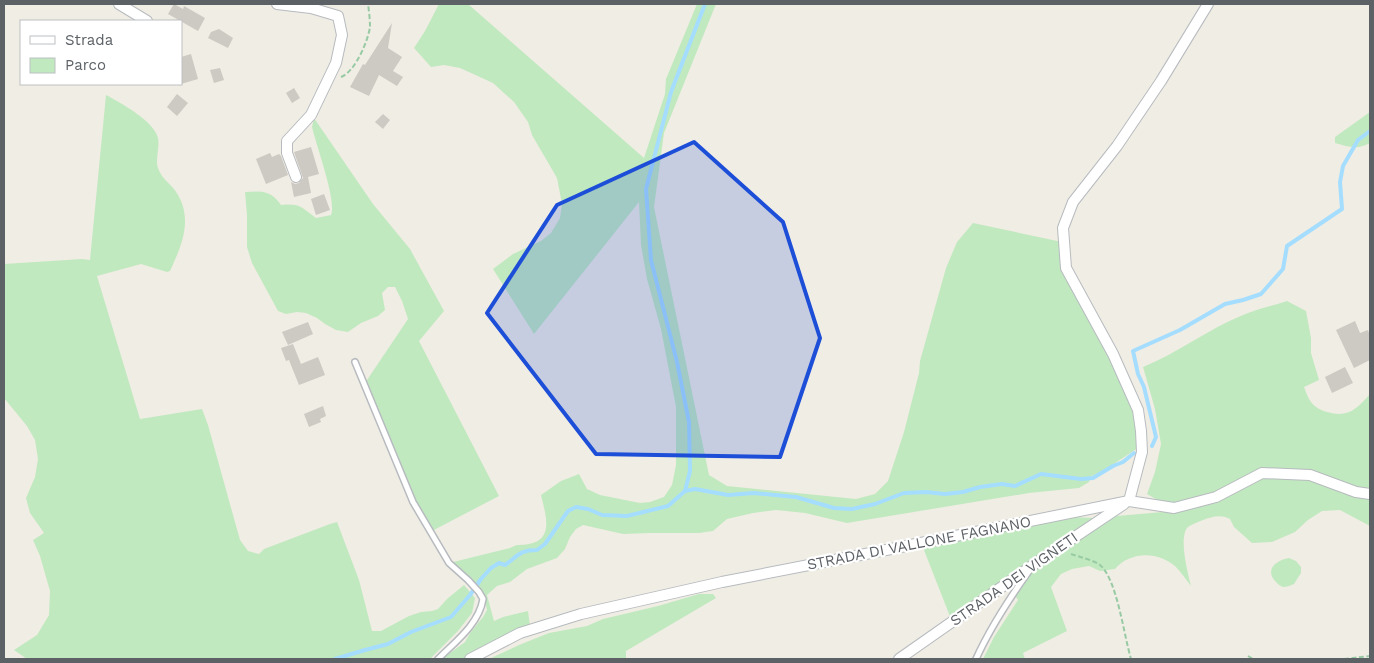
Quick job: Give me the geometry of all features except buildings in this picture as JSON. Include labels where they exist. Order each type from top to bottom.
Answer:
[{"type":"street","points":[[119,4],[145,20]]},
{"type":"street","points":[[277,4],[311,8],[338,16],[342,35],[336,63],[311,115],[287,141],[288,153],[296,177]]},
{"type":"street","points":[[1129,501],[1142,452],[1138,410],[1113,354],[1066,268],[1063,228],[1074,202],[1118,146],[1208,4]]},
{"type":"street","name":"STRADA DI VALLONE FAGNANO","points":[[470,659],[520,633],[580,614],[722,582],[1129,501],[1174,508],[1216,497],[1262,473],[1310,475],[1356,492],[1370,494]]},
{"type":"street","name":"STRADA DEI VIGNETI","points":[[899,659],[1036,563],[1129,501]]},
{"type":"lane","points":[[355,362],[414,502],[449,563],[468,580],[483,599],[482,609],[465,632],[438,659]]},
{"type":"lane","points":[[976,659],[998,617],[1036,563]]},
{"type":"path","points":[[330,75],[339,78],[345,76],[352,68],[368,40],[370,26],[368,4]]},
{"type":"path","points":[[1057,549],[1099,564],[1108,574],[1114,589],[1131,659]]},
{"type":"path","points":[[1248,656],[1253,659]]},
{"type":"path","points":[[1344,659],[1370,656]]},
{"type":"highlighted area","points":[[694,142],[783,222],[820,338],[780,457],[596,454],[487,313],[557,205]]},
{"type":"green space","points":[[439,4],[468,4],[644,158],[665,94],[666,79],[697,4],[716,4],[664,133],[654,207],[709,475],[727,486],[856,499],[875,494],[888,481],[904,432],[919,373],[920,361],[946,268],[957,242],[973,223],[1062,242],[1063,271],[1111,358],[1137,413],[1138,448],[1103,471],[1090,477],[1089,482],[1079,488],[1029,493],[847,523],[805,513],[776,510],[727,519],[713,531],[699,533],[623,534],[583,525],[576,529],[565,549],[557,558],[527,569],[510,582],[497,586],[487,595],[494,621],[528,611],[530,626],[464,659],[442,659],[465,642],[487,610],[485,601],[449,563],[537,541],[542,537],[546,524],[541,495],[561,481],[579,474],[587,489],[600,495],[640,503],[664,497],[672,485],[676,465],[676,407],[661,329],[647,279],[641,245],[639,202],[534,334],[493,269],[513,254],[541,241],[551,233],[560,218],[562,204],[557,178],[532,135],[528,122],[514,102],[493,83],[460,68],[444,65],[431,67],[414,48]]},
{"type":"green space","points":[[106,95],[144,119],[155,132],[158,138],[158,168],[162,176],[178,195],[185,214],[184,234],[170,271],[167,272],[141,264],[97,276],[140,419],[202,409],[240,540],[248,551],[259,554],[264,549],[337,522],[359,580],[372,631],[381,631],[409,616],[438,609],[464,585],[475,598],[472,613],[458,631],[430,659],[27,659],[14,650],[37,635],[49,615],[50,591],[40,556],[33,540],[44,533],[30,513],[26,498],[35,477],[38,459],[35,440],[27,426],[4,398],[4,264],[90,260]]},
{"type":"green space","points":[[1370,112],[1370,143],[1349,147],[1335,143],[1335,137]]},
{"type":"green space","points":[[314,118],[373,204],[410,249],[444,311],[419,341],[499,496],[430,532],[365,383],[408,319],[395,287],[388,287],[382,293],[385,310],[378,316],[361,323],[348,332],[336,330],[306,313],[286,314],[278,311],[252,263],[247,247],[245,192],[265,192],[273,196],[281,205],[300,207],[316,218],[331,215],[329,186],[312,127]]},
{"type":"green space","points":[[1287,301],[1306,311],[1311,338],[1311,353],[1319,380],[1304,387],[1313,404],[1327,412],[1341,414],[1352,411],[1370,394],[1370,491],[1262,471],[1215,494],[1192,500],[1173,503],[1161,502],[1147,494],[1155,472],[1161,444],[1155,409],[1143,367],[1230,321]]},
{"type":"green space","points":[[1262,475],[1305,478],[1370,496],[1370,526],[1340,510],[1322,511],[1295,532],[1272,542],[1252,543],[1226,517],[1219,516],[1203,520],[1188,527],[1185,532],[1184,547],[1191,586],[1176,567],[1161,558],[1153,556],[1136,556],[1121,563],[1115,569],[1100,571],[1089,566],[1072,569],[1061,574],[1051,587],[1067,631],[1023,653],[1025,659],[983,659],[994,637],[1018,600],[1012,591],[1021,571],[951,619],[922,545],[1073,517],[1094,518],[1174,511]]},
{"type":"green space","points":[[1289,558],[1296,561],[1301,567],[1301,573],[1294,584],[1283,587],[1273,578],[1271,570],[1276,563]]},
{"type":"green space","points":[[699,594],[713,594],[716,598],[626,651],[626,659],[489,659],[549,633],[587,626],[603,619]]},
{"type":"waterway","points":[[685,491],[690,471],[689,422],[677,362],[651,260],[646,189],[671,92],[705,4]]},
{"type":"waterway","points":[[1152,446],[1156,437],[1133,351],[1180,330],[1225,304],[1261,294],[1283,269],[1287,246],[1342,209],[1340,182],[1343,166],[1358,140],[1370,131]]},
{"type":"waterway","points":[[335,659],[388,644],[411,632],[451,617],[491,568],[499,563],[505,565],[522,552],[537,550],[545,544],[568,511],[576,507],[588,509],[602,515],[627,516],[668,506],[685,491],[695,489],[728,495],[754,493],[796,497],[834,508],[852,509],[875,504],[904,493],[926,492],[945,494],[1002,484],[1015,486],[1041,474],[1081,479],[1093,478],[1123,462],[1134,453]]}]
